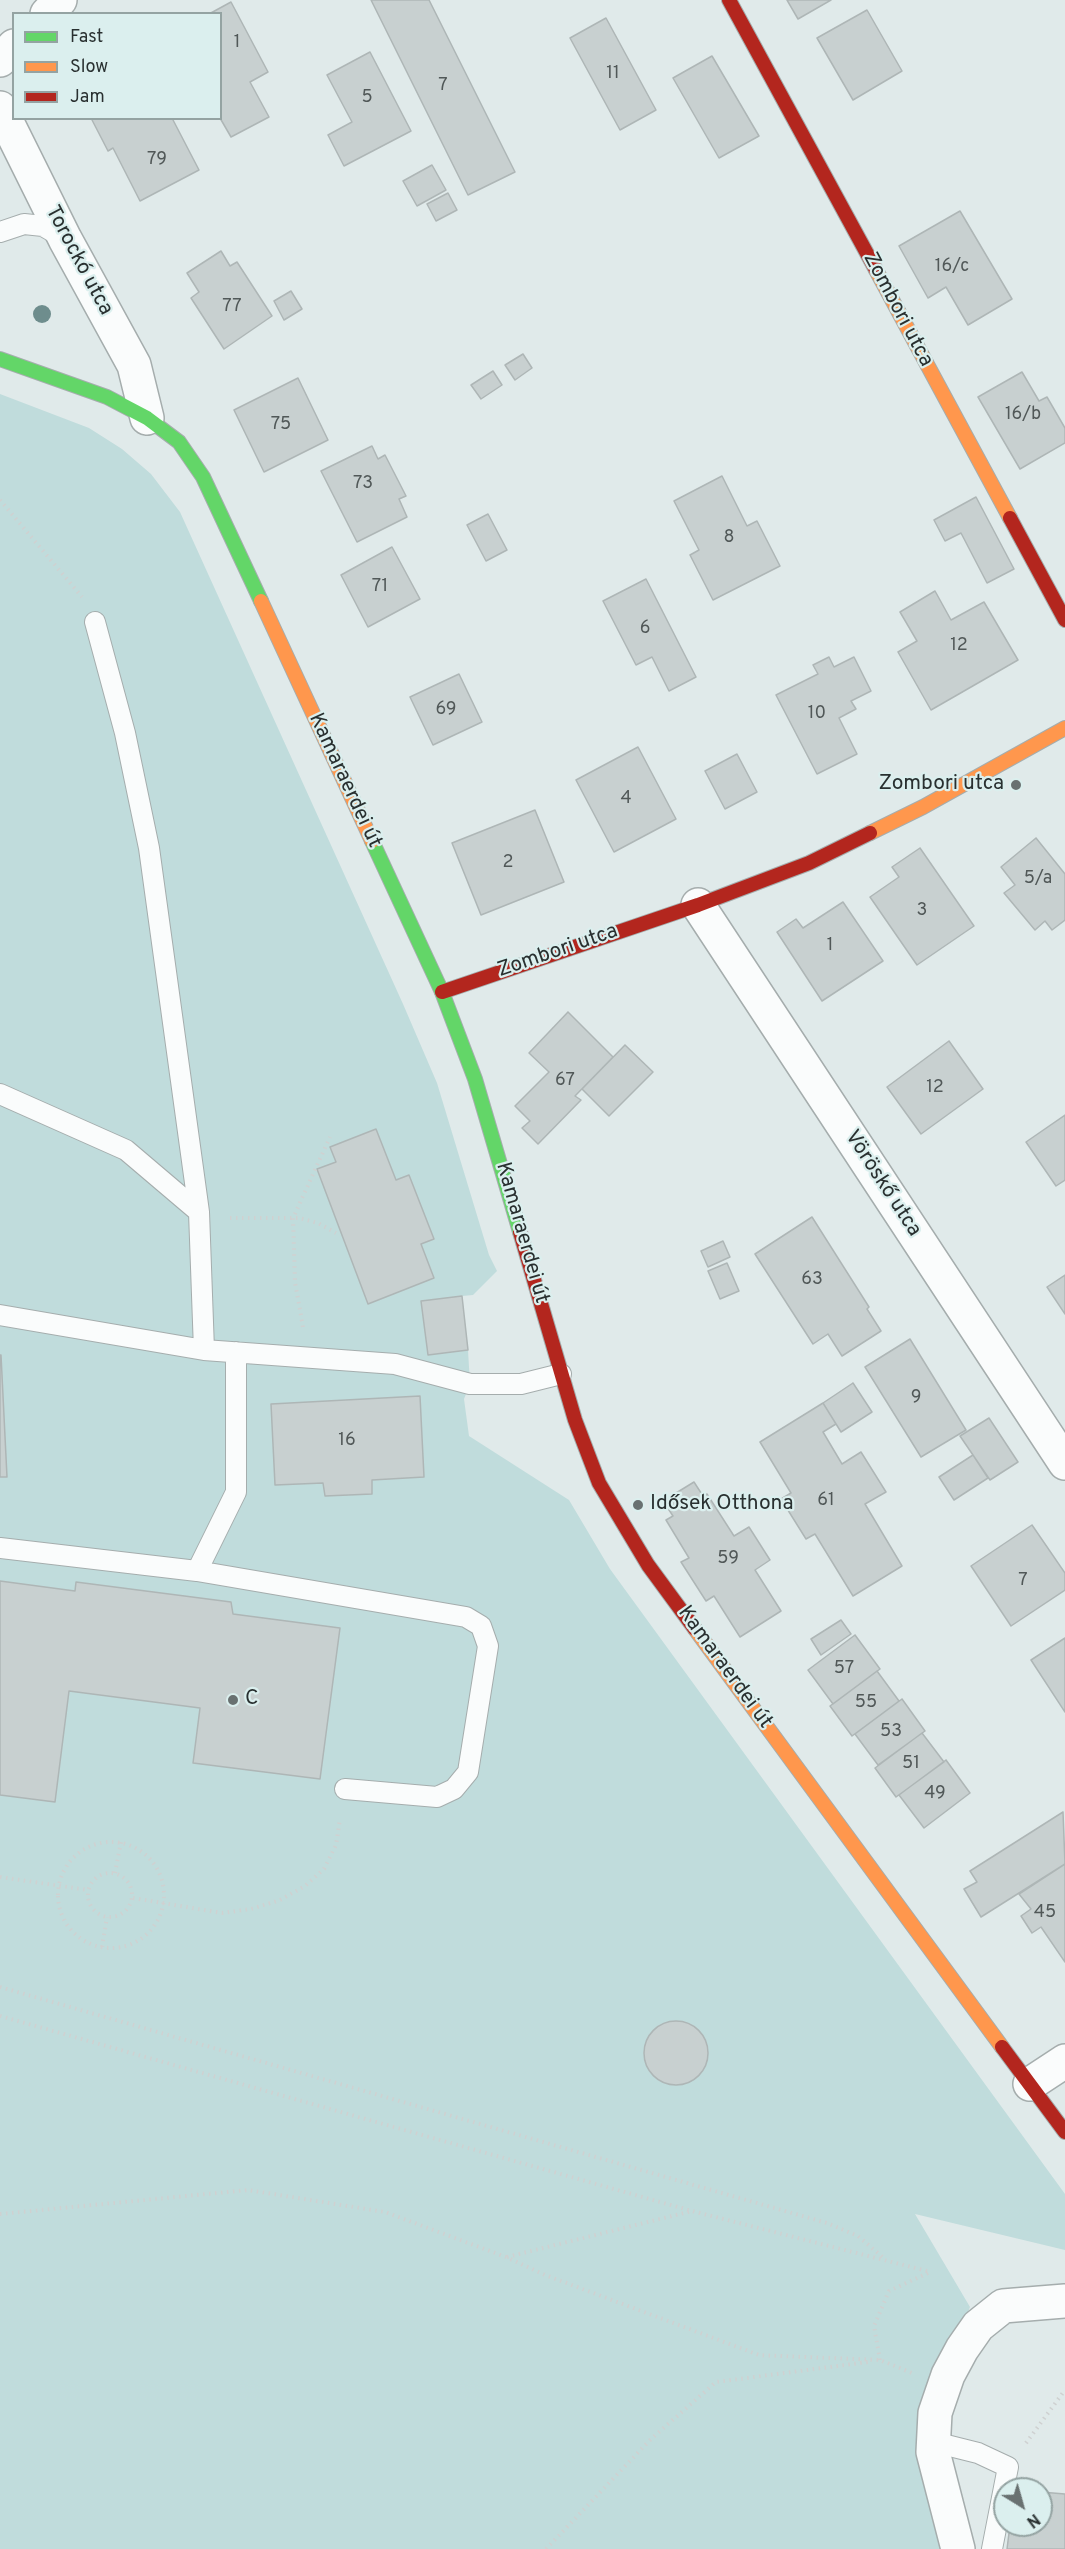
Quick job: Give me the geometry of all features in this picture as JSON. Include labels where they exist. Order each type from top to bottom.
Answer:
[{"type":"street","points":[[48,12],[60,0]]},
{"type":"street","name":"Zombori utca","points":[[729,0],[1065,620]]},
{"type":"street","points":[[0,60],[12,48]]},
{"type":"street","name":"Torockó utca","points":[[0,108],[65,239],[134,365],[147,418]]},
{"type":"street","name":"Kamaraerdei út","points":[[0,359],[107,397],[147,418],[179,442],[203,477],[442,992],[475,1079],[561,1374],[587,1457],[599,1483],[648,1565],[1065,2132]]},
{"type":"street","name":"Zombori utca","points":[[442,992],[698,905],[809,863],[923,807],[1065,728]]},
{"type":"street","name":"Vöröskő utca","points":[[698,905],[1065,1463]]},
{"type":"street","points":[[1030,2084],[1065,2061]]},
{"type":"street","points":[[958,2549],[933,2452],[935,2413],[948,2376],[962,2349],[978,2326],[1003,2306],[1065,2301]]},
{"type":"lane","points":[[0,232],[24,224],[43,226],[65,239]]},
{"type":"lane","points":[[95,622],[125,733],[149,848],[199,1215],[204,1350]]},
{"type":"lane","points":[[0,1094],[126,1150],[199,1215]]},
{"type":"lane","points":[[0,1316],[204,1350],[395,1364],[470,1384],[521,1384],[561,1374]]},
{"type":"lane","points":[[197,1571],[236,1492],[236,1352]]},
{"type":"lane","points":[[0,1548],[197,1571],[466,1617],[481,1626],[488,1646],[472,1749],[468,1772],[454,1789],[437,1797],[345,1789]]},
{"type":"lane","points":[[934,2442],[978,2453],[1008,2467],[992,2549]]},
{"type":"path","points":[[0,500],[81,595],[95,622]]},
{"type":"path","points":[[309,1357],[295,1282],[293,1218],[330,1137]]},
{"type":"path","points":[[199,1215],[293,1218],[318,1223],[336,1233]]},
{"type":"path","points":[[133,1898],[222,1913],[251,1909],[280,1900],[305,1886],[324,1869],[336,1845],[345,1789]]},
{"type":"path","points":[[116,1873],[121,1842]]},
{"type":"path","points":[[121,1842],[134,1846],[154,1864],[161,1876],[164,1904],[159,1918],[142,1938],[116,1948],[102,1947],[77,1936],[68,1924],[61,1913],[58,1898],[59,1886],[63,1871],[71,1860],[94,1845],[121,1842]]},
{"type":"path","points":[[107,1872],[116,1873],[128,1881],[133,1898],[123,1914],[107,1917],[95,1911],[89,1902],[88,1890],[92,1881],[99,1875],[107,1872]]},
{"type":"path","points":[[0,1877],[88,1890]]},
{"type":"path","points":[[102,1947],[107,1917]]},
{"type":"path","points":[[0,1987],[827,2223],[858,2236],[885,2260]]},
{"type":"path","points":[[0,2016],[692,2211],[931,2272],[889,2291],[874,2326],[880,2360]]},
{"type":"path","points":[[0,2214],[248,2190],[385,2212],[506,2257],[545,2276],[759,2355],[880,2360]]},
{"type":"path","points":[[506,2257],[692,2211]]},
{"type":"path","points":[[546,2549],[651,2439],[716,2382],[880,2360]]},
{"type":"path","points":[[1008,2467],[1065,2390]]},
{"type":"shaded area","points":[[0,394],[89,428],[122,449],[151,474],[180,512],[403,1004],[437,1083],[489,1255],[497,1271],[473,1295],[462,1296],[470,1384],[464,1399],[469,1436],[569,1500],[610,1569],[1065,2194],[1065,2250],[915,2214],[970,2307],[931,2402],[971,2549],[0,2549]]},
{"type":"building","points":[[371,0],[429,0],[515,172],[468,195]]},
{"type":"building","points":[[787,0],[831,0],[798,19]]},
{"type":"building","points":[[231,2],[268,72],[250,82],[269,117],[231,137],[221,120],[222,12],[213,12]]},
{"type":"building","points":[[867,10],[902,71],[853,100],[817,38]]},
{"type":"building","points":[[606,18],[656,110],[620,130],[570,38]]},
{"type":"building","points":[[370,52],[411,131],[344,166],[328,135],[352,122],[327,75]]},
{"type":"building","points":[[712,56],[759,136],[719,158],[673,78]]},
{"type":"building","points":[[92,120],[173,120],[199,170],[140,201],[113,148],[108,151]]},
{"type":"building","points":[[432,165],[446,190],[417,206],[403,181]]},
{"type":"building","points":[[448,193],[457,210],[436,221],[427,204]]},
{"type":"building","points":[[960,211],[1012,299],[968,325],[946,287],[928,298],[899,246]]},
{"type":"building","points":[[221,251],[230,266],[237,262],[272,316],[224,349],[191,298],[199,292],[187,273]]},
{"type":"building","points":[[291,291],[302,309],[284,320],[274,301]]},
{"type":"building","points":[[523,354],[532,368],[515,380],[505,365]]},
{"type":"building","points":[[493,371],[502,385],[481,399],[471,385]]},
{"type":"building","points":[[1022,372],[1039,401],[1047,397],[1065,428],[1065,443],[1020,469],[978,397]]},
{"type":"building","points":[[298,378],[328,440],[264,472],[234,410]]},
{"type":"building","points":[[372,446],[378,459],[385,455],[406,496],[399,499],[407,517],[357,542],[321,471]]},
{"type":"building","points":[[722,476],[747,526],[757,521],[780,566],[713,600],[690,555],[699,550],[674,501]]},
{"type":"building","points":[[976,497],[1014,569],[987,583],[961,533],[945,541],[934,520]]},
{"type":"building","points":[[488,514],[507,550],[486,561],[467,525]]},
{"type":"building","points":[[392,547],[420,599],[368,627],[341,575]]},
{"type":"building","points":[[646,579],[696,677],[669,691],[652,657],[636,665],[603,601]]},
{"type":"building","points":[[935,591],[951,620],[984,602],[1018,660],[931,710],[898,652],[917,641],[900,612]]},
{"type":"building","points":[[829,657],[834,667],[854,657],[871,691],[851,701],[856,709],[839,718],[857,754],[817,774],[776,695],[818,674],[813,665]]},
{"type":"building","points":[[459,674],[482,722],[433,745],[410,697]]},
{"type":"building","points":[[638,747],[676,819],[614,852],[576,780]]},
{"type":"building","points":[[737,754],[757,792],[725,809],[705,771]]},
{"type":"building","points":[[535,810],[564,882],[481,915],[452,843]]},
{"type":"building","points":[[1036,838],[1065,874],[1065,920],[1052,930],[1045,921],[1035,930],[1004,893],[1015,885],[1001,867]]},
{"type":"building","points":[[920,848],[974,926],[917,965],[870,897],[899,877],[892,867]]},
{"type":"building","points":[[843,902],[883,961],[822,1001],[777,932],[796,919],[803,928]]},
{"type":"building","points":[[568,1012],[613,1057],[575,1096],[581,1100],[538,1144],[522,1128],[530,1121],[515,1106],[549,1072],[529,1053]]},
{"type":"building","points":[[949,1041],[983,1089],[921,1134],[887,1087]]},
{"type":"building","points":[[625,1045],[653,1072],[609,1116],[582,1089]]},
{"type":"building","points":[[1065,1115],[1065,1180],[1056,1186],[1026,1142]]},
{"type":"building","points":[[376,1129],[396,1180],[409,1175],[434,1239],[421,1244],[434,1278],[368,1304],[317,1169],[336,1162],[330,1147]]},
{"type":"building","points":[[812,1217],[869,1307],[867,1309],[881,1331],[842,1356],[828,1334],[813,1344],[755,1254]]},
{"type":"building","points":[[723,1241],[730,1257],[708,1267],[701,1251]]},
{"type":"building","points":[[727,1263],[739,1291],[720,1299],[708,1271]]},
{"type":"building","points":[[1065,1275],[1065,1314],[1047,1287]]},
{"type":"building","points":[[462,1296],[468,1350],[428,1355],[421,1301]]},
{"type":"building","points":[[910,1339],[966,1430],[921,1457],[865,1367]]},
{"type":"building","points":[[1,1355],[7,1477],[0,1477]]},
{"type":"building","points":[[853,1383],[872,1412],[841,1432],[823,1403]]},
{"type":"building","points":[[420,1396],[424,1477],[372,1480],[372,1494],[325,1496],[323,1483],[275,1485],[271,1404]]},
{"type":"building","points":[[823,1403],[836,1424],[823,1432],[842,1464],[861,1452],[886,1492],[865,1504],[902,1566],[853,1596],[815,1534],[806,1539],[781,1499],[791,1493],[760,1442]]},
{"type":"building","points":[[989,1418],[1018,1462],[990,1480],[960,1436]]},
{"type":"building","points":[[973,1455],[988,1478],[954,1500],[939,1477]]},
{"type":"building","points":[[694,1482],[703,1496],[707,1494],[734,1536],[749,1527],[770,1560],[755,1570],[781,1611],[740,1637],[714,1596],[706,1601],[681,1562],[689,1558],[666,1520],[673,1516],[663,1501]]},
{"type":"building","points":[[1032,1525],[1065,1573],[1065,1590],[1011,1626],[971,1566]]},
{"type":"building","name":"C","points":[[0,1581],[75,1591],[76,1582],[231,1602],[233,1614],[340,1628],[320,1779],[193,1763],[200,1708],[69,1691],[55,1802],[0,1795]]},
{"type":"building","points":[[841,1620],[851,1634],[821,1655],[811,1639]]},
{"type":"building","points":[[855,1635],[880,1669],[833,1704],[808,1670]]},
{"type":"building","points":[[1065,1638],[1065,1712],[1031,1660]]},
{"type":"building","points":[[877,1671],[899,1701],[852,1736],[830,1706]]},
{"type":"building","points":[[902,1699],[925,1731],[878,1765],[855,1734]]},
{"type":"building","points":[[922,1733],[944,1762],[896,1797],[875,1768]]},
{"type":"building","points":[[946,1760],[970,1793],[924,1828],[899,1795]]},
{"type":"building","points":[[1063,1812],[1065,1864],[981,1917],[964,1889],[977,1882],[970,1871]]},
{"type":"building","points":[[1065,1864],[1065,1962],[1041,1927],[1032,1933],[1021,1916],[1031,1909],[1019,1894]]},
{"type":"building","points":[[670,2021],[682,2021],[699,2030],[706,2041],[708,2053],[706,2065],[699,2076],[682,2085],[670,2085],[658,2080],[649,2071],[644,2059],[644,2047],[649,2035],[658,2026]]},
{"type":"building","points":[[1053,2493],[1065,2494],[1065,2549],[1007,2549],[1008,2537],[1053,2537]]},
{"type":"traffic: fast","points":[[0,359],[107,397],[147,418],[179,442],[203,477],[261,601]]},
{"type":"traffic: fast","points":[[372,841],[442,992],[475,1079],[520,1232]]},
{"type":"traffic: slow","points":[[876,270],[1010,518]]},
{"type":"traffic: slow","points":[[261,601],[372,841]]},
{"type":"traffic: slow","points":[[870,833],[923,807],[1065,728]]},
{"type":"traffic: slow","points":[[695,1629],[1002,2047]]},
{"type":"traffic: jam","points":[[729,0],[876,270]]},
{"type":"traffic: jam","points":[[1010,518],[1065,620]]},
{"type":"traffic: jam","points":[[442,992],[698,905],[809,863],[870,833]]},
{"type":"traffic: jam","points":[[520,1232],[575,1420],[599,1483],[648,1565],[695,1629]]},
{"type":"traffic: jam","points":[[1002,2047],[1065,2132]]},
{"type":"place","name":"Zombori utca","points":[[1016,785]]},
{"type":"place","name":"Idősek Otthona","points":[[638,1505]]},
{"type":"place","name":"C","points":[[233,1700]]}]
